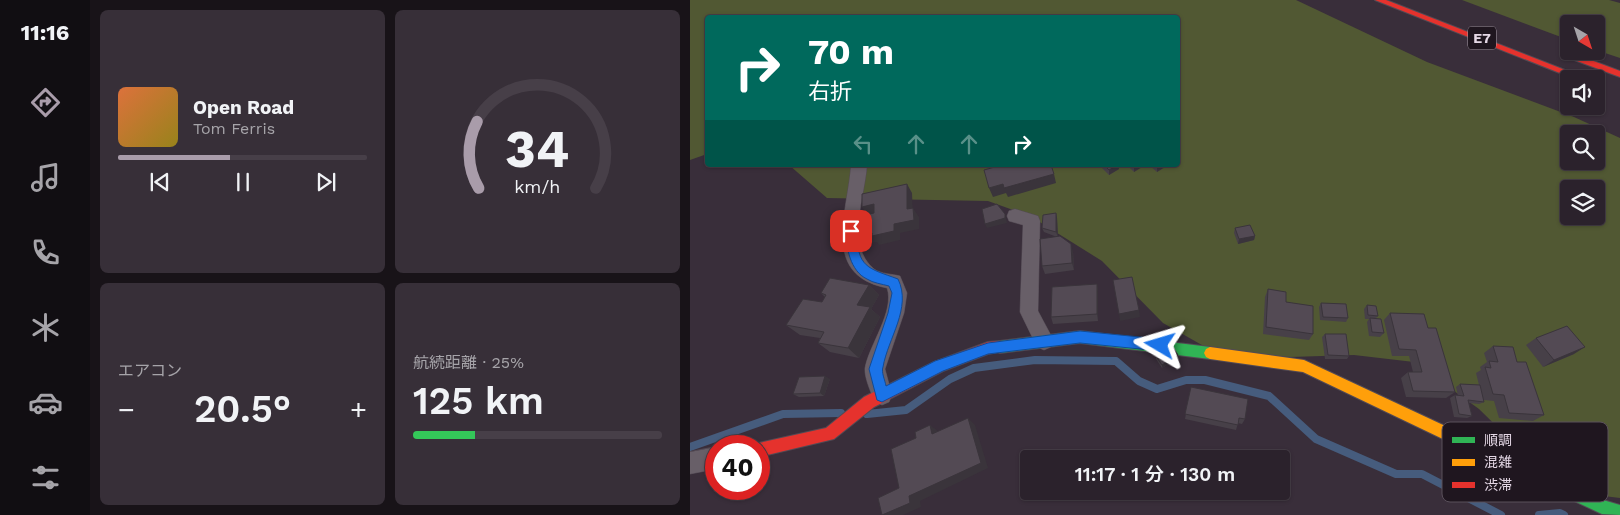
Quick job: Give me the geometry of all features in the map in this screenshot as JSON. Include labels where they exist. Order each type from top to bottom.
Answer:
[{"type":"main road","name":"E7","points":[[1379,0],[1561,70]]},
{"type":"main road","points":[[1549,48],[1620,74]]},
{"type":"main road","points":[[770,447],[829,434],[876,398],[939,366],[988,348],[1080,337],[1142,343],[1304,366],[1442,431]]},
{"type":"main road","points":[[1591,502],[1620,512]]},
{"type":"street","points":[[859,167],[860,174],[851,216],[851,246],[860,265],[869,275],[894,282],[898,293],[894,313],[875,369],[876,398]]},
{"type":"street","points":[[1014,216],[1032,221],[1030,312],[1044,340]]},
{"type":"street","points":[[690,463],[705,460]]},
{"type":"green space","points":[[690,0],[1296,0],[1427,62],[1560,112],[1560,115],[1569,115],[1592,125],[1560,125],[1560,170],[1605,170],[1605,131],[1620,138],[1620,498],[1608,497],[1608,422],[1492,422],[1479,409],[1414,362],[1354,355],[1290,357],[1216,353],[1163,323],[1102,261],[1030,216],[988,201],[827,198],[791,167],[1180,167],[1180,15],[705,15],[705,155],[690,160]]},
{"type":"green space","points":[[1462,0],[1609,0],[1620,3],[1620,58],[1605,53],[1605,15],[1560,15],[1560,37]]},
{"type":"building","points":[[995,167],[1052,167],[1054,174],[1004,188],[1003,184],[989,188],[984,170]]},
{"type":"building","points":[[907,184],[907,209],[913,208],[914,220],[894,224],[894,231],[872,236],[872,233],[852,237],[852,218],[874,213],[874,204],[862,207],[862,194]]},
{"type":"building","points":[[997,204],[1005,214],[1005,218],[985,224],[982,209]]},
{"type":"building","points":[[1056,213],[1056,232],[1042,228],[1043,215]]},
{"type":"building","points":[[1250,225],[1255,236],[1239,239],[1235,228]]},
{"type":"building","points":[[1060,236],[1071,244],[1072,263],[1042,266],[1040,239]]},
{"type":"building","points":[[1132,277],[1139,310],[1119,314],[1113,280]]},
{"type":"building","points":[[830,278],[869,285],[857,305],[870,307],[848,348],[818,343],[824,332],[786,325],[803,299],[822,302],[826,295],[821,293]]},
{"type":"building","points":[[1097,284],[1097,314],[1051,317],[1052,287]]},
{"type":"building","points":[[1268,289],[1286,292],[1286,302],[1313,306],[1313,334],[1266,327]]},
{"type":"building","points":[[1321,303],[1346,304],[1348,318],[1323,317]]},
{"type":"building","points":[[1367,305],[1376,306],[1378,316],[1368,315]]},
{"type":"building","points":[[1390,313],[1424,314],[1428,328],[1436,328],[1455,392],[1413,391],[1408,372],[1422,372],[1416,350],[1399,349]]},
{"type":"building","points":[[1370,318],[1381,319],[1384,333],[1372,332]]},
{"type":"building","points":[[1567,326],[1585,347],[1554,360],[1536,338]]},
{"type":"building","points":[[1325,334],[1346,334],[1349,356],[1328,355]]},
{"type":"building","points":[[1493,346],[1513,347],[1517,362],[1526,362],[1544,415],[1509,413],[1504,395],[1493,394],[1485,367],[1491,368],[1489,361],[1498,362]]},
{"type":"building","points":[[1173,347],[1178,355],[1162,365],[1156,356]]},
{"type":"building","points":[[825,376],[820,393],[793,394],[799,377]]},
{"type":"building","points":[[1460,384],[1480,385],[1484,402],[1468,400],[1472,416],[1459,414],[1455,395],[1464,396]]},
{"type":"building","points":[[1191,387],[1248,399],[1245,419],[1239,418],[1238,425],[1185,414]]},
{"type":"building","points":[[968,418],[981,463],[909,496],[910,503],[882,515],[878,498],[899,488],[891,449],[916,438],[915,432],[930,425],[932,434]]},
{"type":"waterway","points":[[867,414],[906,410],[950,379],[974,368],[1035,360],[1116,361],[1139,381],[1157,389],[1186,380],[1205,380],[1269,396],[1316,439],[1396,474],[1422,474],[1442,484]]},
{"type":"waterway","points":[[690,447],[783,414],[841,413]]},
{"type":"waterway","points":[[1476,502],[1501,515]]},
{"type":"waterway","points":[[1539,515],[1560,513],[1564,515]]},
{"type":"traffic: fast","points":[[1000,347],[1080,337],[1210,353]]},
{"type":"traffic: fast","points":[[1591,502],[1620,512]]},
{"type":"traffic: slow","points":[[1210,353],[1304,366],[1442,431]]},
{"type":"traffic: jam","points":[[1379,0],[1561,70]]},
{"type":"traffic: jam","points":[[1583,60],[1620,74]]},
{"type":"traffic: jam","points":[[770,447],[829,434],[869,402],[939,366],[988,348],[1000,347]]},
{"type":"route","points":[[851,231],[851,246],[860,265],[869,275],[894,282],[898,293],[894,313],[875,369],[882,395],[939,366],[988,348],[1080,337],[1160,345]]}]
